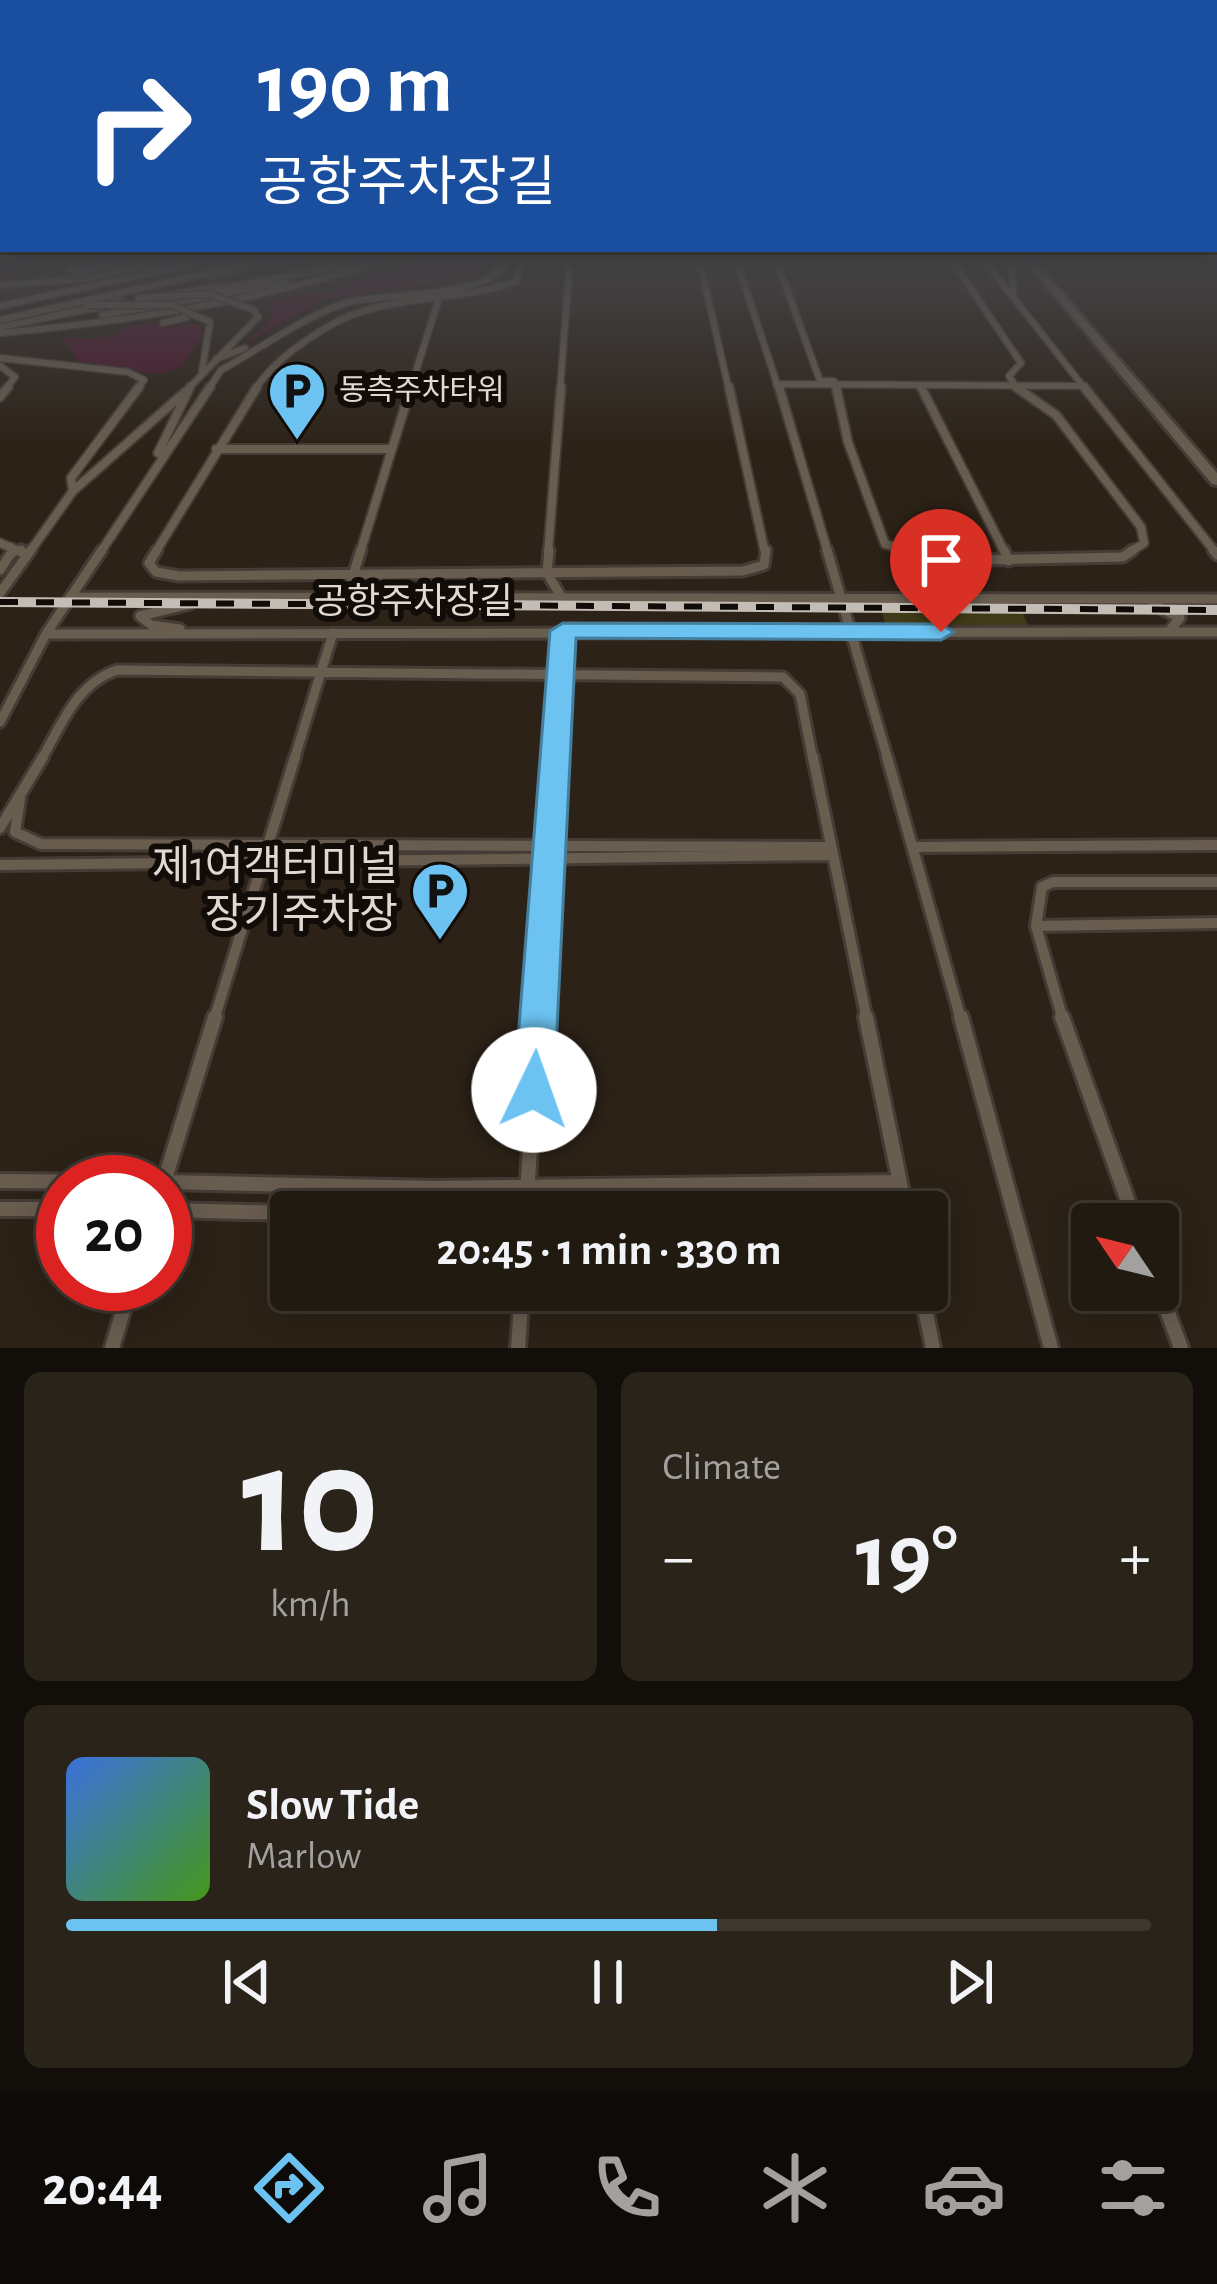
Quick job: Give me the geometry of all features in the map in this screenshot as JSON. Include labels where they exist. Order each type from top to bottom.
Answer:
[{"type":"street","points":[[1082,322],[1217,481]]},
{"type":"lane","points":[[0,326],[32,322]]},
{"type":"lane","points":[[0,326],[99,322]]},
{"type":"lane","points":[[163,323],[168,322]]},
{"type":"lane","points":[[202,370],[210,322]]},
{"type":"lane","points":[[0,593],[73,491],[157,411],[185,392],[255,322]]},
{"type":"lane","points":[[216,359],[291,322]]},
{"type":"lane","points":[[0,722],[46,634],[214,377],[232,361],[306,322]]},
{"type":"lane","points":[[343,322],[271,363],[149,563],[156,572],[743,571],[764,565],[766,547],[714,322]]},
{"type":"lane","points":[[346,600],[432,322]]},
{"type":"lane","points":[[563,600],[547,573],[565,322]]},
{"type":"lane","points":[[759,322],[914,847],[1051,1348]]},
{"type":"lane","points":[[797,322],[820,380],[833,381],[836,387],[848,442],[885,544],[926,560],[1009,561],[1110,560],[1144,543],[1145,537],[1056,415],[1013,386],[1010,376],[1021,363],[993,322]]},
{"type":"lane","points":[[1036,322],[1159,488],[1217,555]]},
{"type":"lane","points":[[0,362],[15,377],[0,398]]},
{"type":"lane","points":[[0,362],[128,372],[144,380],[71,478],[73,491]]},
{"type":"lane","points":[[776,384],[1085,386]]},
{"type":"lane","points":[[921,387],[1009,561]]},
{"type":"lane","points":[[142,485],[182,412],[185,392]]},
{"type":"lane","points":[[216,449],[392,449]]},
{"type":"lane","points":[[5,545],[26,557]]},
{"type":"lane","points":[[0,570],[14,551],[5,545]]},
{"type":"lane","name":"공항주차장길","points":[[70,597],[1217,599]]},
{"type":"lane","points":[[196,633],[152,625],[140,616],[214,600]]},
{"type":"lane","points":[[1142,600],[1180,618],[1180,624],[1165,632]]},
{"type":"lane","points":[[528,1191],[563,631]]},
{"type":"lane","name":"공항주차장길","points":[[46,634],[1217,632]]},
{"type":"lane","points":[[172,1155],[333,633]]},
{"type":"lane","points":[[0,829],[94,677],[117,670],[770,673],[793,683],[800,694],[901,1191]]},
{"type":"lane","points":[[0,710],[13,694]]},
{"type":"lane","points":[[20,794],[16,832],[41,844],[832,851]]},
{"type":"lane","points":[[914,847],[1217,845]]},
{"type":"lane","points":[[0,865],[549,851]]},
{"type":"lane","points":[[1128,1203],[1047,976],[1036,926],[1042,887],[1053,882],[1217,882]]},
{"type":"lane","points":[[1036,926],[1217,923]]},
{"type":"lane","points":[[0,1181],[36,1181]]},
{"type":"lane","points":[[192,1182],[528,1188],[899,1182]]},
{"type":"lane","points":[[0,1209],[36,1209]]},
{"type":"lane","points":[[192,1211],[270,1212]]},
{"type":"lane","points":[[112,1348],[123,1311]]},
{"type":"lane","points":[[518,1348],[521,1311]]},
{"type":"lane","points":[[925,1311],[933,1348]]},
{"type":"lane","points":[[1167,1311],[1181,1348]]},
{"type":"shaded area","points":[[155,322],[159,327],[198,324],[203,334],[181,368],[157,374],[78,361],[62,338],[100,339],[120,333],[120,327]]},
{"type":"shaded area","points":[[269,322],[284,322],[243,345]]},
{"type":"building","points":[[941,592],[1016,599],[1031,631],[949,639],[887,630],[878,598]]},
{"type":"railway","points":[[0,602],[1217,610]]},
{"type":"place","name":"동측주차타워","points":[[297,442]]},
{"type":"place","name":"제1여객터미널 장기주차장","points":[[440,942]]},
{"type":"route","points":[[534,1090],[563,631],[941,632]]}]
